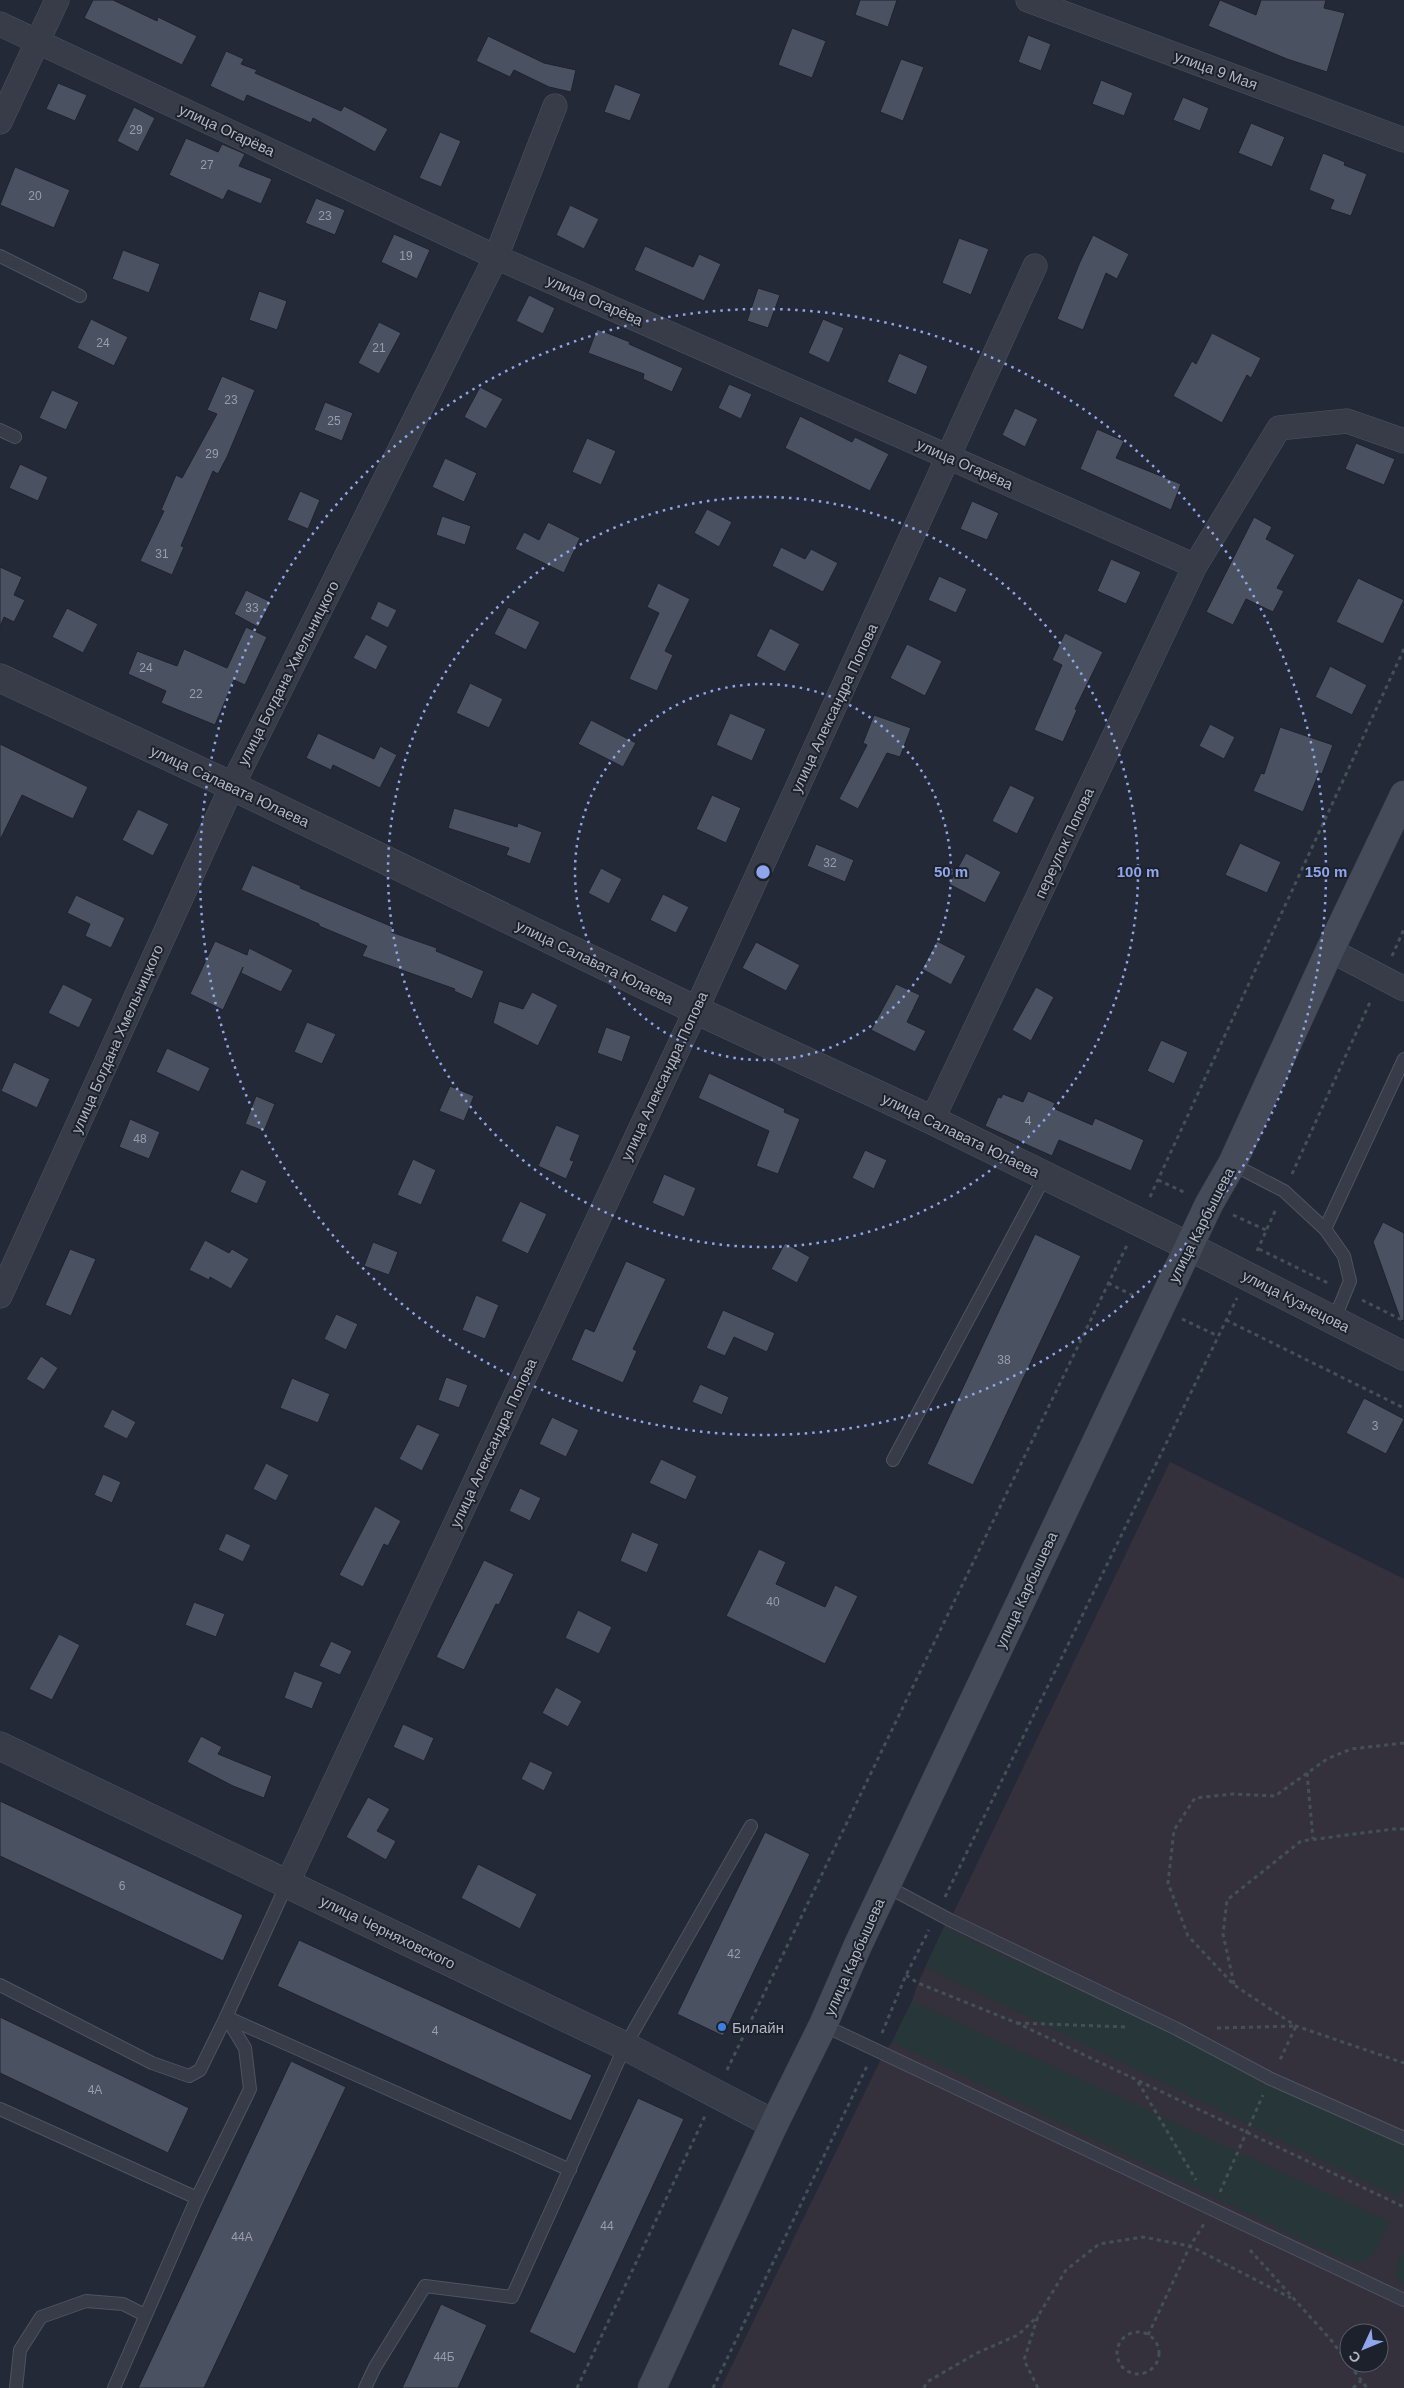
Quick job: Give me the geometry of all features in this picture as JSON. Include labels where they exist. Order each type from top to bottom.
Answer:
[{"type":"main road","name":"улица Карбышева","points":[[652,2388],[774,2124],[823,2025],[886,1886],[1188,1246],[1232,1164],[1330,950],[1404,795]]},
{"type":"street","points":[[0,122],[57,0]]},
{"type":"street","name":"улица 9 Мая","points":[[1028,0],[1404,140]]},
{"type":"street","name":"улица Огарёва","points":[[0,24],[496,257],[1195,566]]},
{"type":"street","name":"улица Богдана Хмельницкого","points":[[0,1296],[232,786],[496,257],[555,106]]},
{"type":"street","name":"улица Александра Попова","points":[[287,1884],[696,1010],[1035,266]]},
{"type":"street","name":"переулок Попова","points":[[932,1120],[1195,566],[1279,428],[1347,422],[1404,441]]},
{"type":"street","name":"улица Салавата Юлаева","points":[[0,678],[232,786],[696,1010],[932,1120],[1188,1246]]},
{"type":"street","points":[[1330,950],[1404,989]]},
{"type":"street","name":"улица Кузнецова","points":[[1188,1246],[1404,1356]]},
{"type":"street","name":"улица Черняховского","points":[[0,1746],[625,2046],[774,2124]]},
{"type":"lane","points":[[0,256],[80,296]]},
{"type":"lane","points":[[0,430],[15,437]]},
{"type":"lane","points":[[1325,1229],[1404,1059]]},
{"type":"lane","points":[[1232,1164],[1284,1191],[1325,1229],[1344,1256],[1350,1281],[1334,1320]]},
{"type":"lane","points":[[893,1460],[1045,1176]]},
{"type":"lane","points":[[365,2388],[375,2367],[425,2286],[512,2297],[625,2046],[752,1826]]},
{"type":"lane","points":[[0,1985],[152,2063],[189,2076],[200,2070],[287,1884]]},
{"type":"lane","points":[[886,1886],[1176,2029],[1271,2079],[1404,2138]]},
{"type":"lane","points":[[226,2017],[570,2170]]},
{"type":"lane","points":[[114,2388],[197,2198],[250,2088],[245,2048],[226,2017]]},
{"type":"lane","points":[[823,2025],[1404,2300]]},
{"type":"lane","points":[[0,2109],[197,2198]]},
{"type":"lane","points":[[16,2388],[20,2350],[40,2317],[86,2302],[123,2304],[145,2315]]},
{"type":"path","points":[[577,2388],[715,2093],[1138,1222],[1404,649]]},
{"type":"path","points":[[712,2388],[874,2050],[906,1975],[1247,1276],[1404,929]]},
{"type":"path","points":[[1226,1320],[1404,1408]]},
{"type":"path","points":[[1404,1742],[1351,1749],[1326,1759],[1275,1796],[1233,1794],[1195,1798],[1174,1830],[1168,1883],[1188,1936],[1234,1985],[1296,2026],[1404,2063]]},
{"type":"path","points":[[1307,1773],[1313,1839]]},
{"type":"path","points":[[1234,1985],[1224,1934],[1227,1900],[1301,1841],[1393,1828],[1404,1829]]},
{"type":"path","points":[[906,1975],[918,1983],[1017,2023],[1404,2207]]},
{"type":"path","points":[[1148,2335],[1190,2246],[1213,2208],[1246,2131],[1296,2026]]},
{"type":"path","points":[[1038,2388],[1024,2360],[1038,2316],[1066,2270],[1099,2244],[1143,2237],[1190,2246],[1294,2299]]},
{"type":"path","points":[[924,2388],[927,2382],[977,2353],[1018,2335],[1038,2316]]},
{"type":"path","points":[[1132,2332],[1148,2335],[1153,2338],[1158,2348],[1158,2359],[1153,2369],[1143,2374],[1132,2374],[1122,2368],[1116,2359],[1117,2348],[1122,2338],[1132,2332]]},
{"type":"path","points":[[1353,2388],[1361,2380]]},
{"type":"shaded area","points":[[1170,1462],[1404,1579],[1404,2388],[721,2388],[883,2055],[892,2042],[912,2001],[918,1983],[944,1927],[950,1920]]},
{"type":"shaded area","points":[[944,1927],[1404,2143],[1404,2188],[1399,2198],[925,1967]]},
{"type":"shaded area","points":[[912,2001],[1390,2222],[1373,2255],[1359,2263],[1344,2260],[892,2042]]},
{"type":"shaded area","points":[[1404,2249],[1404,2286],[1397,2277],[1396,2269]]},
{"type":"building","points":[[93,0],[113,0],[157,21],[158,17],[197,36],[182,65],[84,18]]},
{"type":"building","points":[[860,0],[897,0],[888,27],[855,15]]},
{"type":"building","points":[[1220,0],[1256,15],[1261,0],[1326,0],[1324,8],[1345,13],[1327,72],[1287,59],[1208,26]]},
{"type":"building","points":[[792,28],[826,41],[812,78],[778,65]]},
{"type":"building","points":[[1028,35],[1051,44],[1041,71],[1018,62]]},
{"type":"building","points":[[488,36],[544,63],[576,70],[571,92],[549,87],[514,70],[510,77],[476,61]]},
{"type":"building","points":[[226,51],[244,59],[241,64],[257,70],[255,73],[341,111],[344,106],[388,129],[375,152],[313,118],[311,123],[247,95],[244,102],[210,86]]},
{"type":"building","points":[[901,59],[924,67],[903,121],[880,112]]},
{"type":"building","points":[[1101,80],[1133,93],[1124,116],[1092,104]]},
{"type":"building","points":[[58,83],[87,95],[75,121],[46,109]]},
{"type":"building","points":[[615,84],[641,94],[630,121],[604,112]]},
{"type":"building","points":[[1183,97],[1209,108],[1200,131],[1173,120]]},
{"type":"building","points":[[134,107],[155,118],[138,152],[117,141]]},
{"type":"building","points":[[1251,123],[1285,137],[1272,167],[1238,153]]},
{"type":"building","points":[[440,132],[461,141],[441,187],[419,178]]},
{"type":"building","points":[[186,138],[218,152],[222,144],[245,154],[239,166],[272,179],[261,204],[228,190],[223,200],[169,175]]},
{"type":"building","points":[[1323,153],[1345,162],[1344,165],[1367,174],[1351,216],[1330,209],[1334,200],[1309,190]]},
{"type":"building","points":[[15,167],[70,190],[54,228],[0,205]]},
{"type":"building","points":[[316,198],[345,210],[335,235],[305,223]]},
{"type":"building","points":[[570,205],[599,219],[584,249],[556,235]]},
{"type":"building","points":[[394,234],[430,250],[417,279],[381,262]]},
{"type":"building","points":[[1093,235],[1129,254],[1117,279],[1106,273],[1083,330],[1057,319]]},
{"type":"building","points":[[959,238],[989,249],[971,295],[942,283]]},
{"type":"building","points":[[645,246],[693,267],[699,254],[721,264],[704,301],[634,270]]},
{"type":"building","points":[[123,250],[160,264],[149,293],[112,279]]},
{"type":"building","points":[[758,288],[780,295],[768,328],[747,321]]},
{"type":"building","points":[[259,291],[287,301],[277,330],[249,320]]},
{"type":"building","points":[[529,295],[555,308],[543,334],[516,321]]},
{"type":"building","points":[[91,319],[128,337],[114,366],[77,348]]},
{"type":"building","points":[[823,319],[844,328],[829,363],[808,353]]},
{"type":"building","points":[[379,322],[401,333],[379,374],[358,363]]},
{"type":"building","points":[[597,329],[630,342],[629,344],[683,368],[672,392],[643,379],[644,374],[588,353]]},
{"type":"building","points":[[1212,333],[1261,358],[1251,378],[1247,375],[1222,423],[1173,396],[1192,361],[1196,364]]},
{"type":"building","points":[[899,353],[928,366],[916,395],[887,382]]},
{"type":"building","points":[[222,376],[255,390],[227,457],[218,474],[213,471],[181,546],[184,547],[172,575],[140,561],[164,511],[161,510],[176,475],[182,478],[217,414],[207,410]]},
{"type":"building","points":[[729,384],[752,394],[741,419],[718,408]]},
{"type":"building","points":[[480,387],[503,399],[486,429],[464,417]]},
{"type":"building","points":[[52,390],[79,402],[66,430],[39,418]]},
{"type":"building","points":[[325,402],[353,413],[342,441],[314,430]]},
{"type":"building","points":[[1015,408],[1038,419],[1025,447],[1002,435]]},
{"type":"building","points":[[800,416],[852,442],[855,437],[889,454],[870,491],[785,448]]},
{"type":"building","points":[[1097,429],[1124,441],[1116,458],[1181,484],[1171,510],[1080,469]]},
{"type":"building","points":[[587,438],[616,451],[601,485],[572,472]]},
{"type":"building","points":[[1356,443],[1395,459],[1384,485],[1345,469]]},
{"type":"building","points":[[445,458],[477,473],[464,502],[432,487]]},
{"type":"building","points":[[20,464],[48,477],[38,501],[9,488]]},
{"type":"building","points":[[300,491],[320,500],[308,529],[287,520]]},
{"type":"building","points":[[972,501],[999,513],[987,540],[960,529]]},
{"type":"building","points":[[707,509],[732,522],[719,547],[694,533]]},
{"type":"building","points":[[442,516],[471,526],[465,545],[436,535]]},
{"type":"building","points":[[1254,517],[1272,527],[1266,539],[1295,555],[1277,588],[1284,591],[1273,612],[1246,599],[1233,625],[1206,612]]},
{"type":"building","points":[[548,522],[580,538],[564,573],[515,549],[524,532],[539,540]]},
{"type":"building","points":[[781,547],[805,559],[811,549],[838,563],[823,592],[772,566]]},
{"type":"building","points":[[1111,559],[1141,572],[1126,604],[1097,591]]},
{"type":"building","points":[[0,567],[22,577],[14,595],[25,600],[14,622],[4,617],[0,627]]},
{"type":"building","points":[[939,576],[967,589],[956,613],[928,600]]},
{"type":"building","points":[[1358,578],[1404,600],[1383,644],[1336,622]]},
{"type":"building","points":[[658,583],[690,599],[665,651],[673,655],[657,691],[629,679],[659,613],[647,607]]},
{"type":"building","points":[[246,590],[271,602],[258,627],[234,614]]},
{"type":"building","points":[[378,601],[397,610],[388,628],[370,619]]},
{"type":"building","points":[[508,607],[540,622],[526,650],[494,634]]},
{"type":"building","points":[[67,608],[98,624],[83,653],[52,637]]},
{"type":"building","points":[[246,627],[267,637],[245,685],[234,680],[215,725],[161,703],[166,691],[128,674],[137,651],[177,666],[184,649],[227,668]]},
{"type":"building","points":[[770,628],[800,644],[785,672],[756,656]]},
{"type":"building","points":[[1065,633],[1103,652],[1075,709],[1077,710],[1063,742],[1034,730],[1062,665],[1052,660]]},
{"type":"building","points":[[366,634],[388,646],[376,670],[353,658]]},
{"type":"building","points":[[907,644],[942,661],[925,696],[890,678]]},
{"type":"building","points":[[1330,666],[1367,685],[1352,715],[1315,697]]},
{"type":"building","points":[[470,683],[503,699],[489,728],[456,713]]},
{"type":"building","points":[[730,713],[766,729],[752,761],[716,745]]},
{"type":"building","points":[[874,715],[911,728],[900,757],[887,753],[858,809],[839,799],[867,745],[863,743]]},
{"type":"building","points":[[591,720],[636,743],[623,767],[578,744]]},
{"type":"building","points":[[1210,724],[1235,737],[1224,759],[1199,746]]},
{"type":"building","points":[[1280,727],[1333,745],[1322,774],[1319,773],[1303,812],[1253,791],[1261,773],[1264,774]]},
{"type":"building","points":[[318,733],[374,759],[380,746],[397,755],[380,788],[333,765],[331,770],[306,758]]},
{"type":"building","points":[[0,744],[88,787],[73,819],[22,795],[0,840]]},
{"type":"building","points":[[1010,785],[1035,797],[1017,834],[992,821]]},
{"type":"building","points":[[712,795],[741,808],[726,843],[696,829]]},
{"type":"building","points":[[454,808],[517,827],[518,823],[542,832],[530,864],[506,855],[509,848],[448,828]]},
{"type":"building","points":[[138,809],[169,824],[153,856],[122,840]]},
{"type":"building","points":[[1240,843],[1281,862],[1267,893],[1225,875]]},
{"type":"building","points":[[816,844],[854,860],[845,882],[807,866]]},
{"type":"building","points":[[966,853],[1001,872],[985,903],[949,884]]},
{"type":"building","points":[[252,865],[301,886],[300,888],[393,927],[391,932],[437,948],[436,951],[484,971],[472,999],[454,991],[455,989],[362,956],[367,946],[241,890]]},
{"type":"building","points":[[601,868],[622,879],[609,904],[588,893]]},
{"type":"building","points":[[663,894],[689,907],[676,933],[650,920]]},
{"type":"building","points":[[76,895],[125,918],[111,948],[85,936],[90,924],[67,913]]},
{"type":"building","points":[[215,941],[247,955],[249,948],[293,970],[281,992],[241,973],[243,967],[223,1010],[190,994]]},
{"type":"building","points":[[937,941],[966,956],[951,985],[922,969]]},
{"type":"building","points":[[756,942],[800,965],[786,991],[742,968]]},
{"type":"building","points":[[63,984],[93,999],[79,1028],[48,1013]]},
{"type":"building","points":[[896,984],[920,995],[907,1022],[926,1031],[915,1052],[871,1030]]},
{"type":"building","points":[[1036,987],[1054,997],[1031,1041],[1012,1030]]},
{"type":"building","points":[[532,992],[558,1005],[538,1046],[493,1023],[499,1001],[523,1009]]},
{"type":"building","points":[[307,1022],[336,1034],[322,1064],[294,1052]]},
{"type":"building","points":[[606,1027],[631,1036],[622,1062],[597,1053]]},
{"type":"building","points":[[1161,1040],[1188,1052],[1174,1084],[1147,1071]]},
{"type":"building","points":[[167,1048],[210,1068],[199,1092],[156,1072]]},
{"type":"building","points":[[14,1062],[50,1079],[37,1108],[1,1091]]},
{"type":"building","points":[[709,1073],[785,1109],[784,1112],[800,1119],[778,1174],[756,1166],[769,1131],[698,1098]]},
{"type":"building","points":[[450,1086],[474,1096],[464,1121],[439,1111]]},
{"type":"building","points":[[1028,1091],[1055,1103],[1053,1108],[1092,1125],[1095,1118],[1144,1140],[1131,1171],[1059,1140],[1052,1156],[985,1126],[998,1097],[1001,1098],[1003,1094],[1023,1102]]},
{"type":"building","points":[[256,1096],[275,1104],[264,1131],[245,1124]]},
{"type":"building","points":[[130,1119],[160,1132],[149,1159],[119,1147]]},
{"type":"building","points":[[556,1125],[580,1135],[570,1160],[574,1161],[566,1179],[538,1166]]},
{"type":"building","points":[[865,1150],[887,1160],[874,1189],[852,1178]]},
{"type":"building","points":[[413,1159],[436,1170],[421,1205],[397,1195]]},
{"type":"building","points":[[241,1169],[267,1181],[257,1204],[230,1192]]},
{"type":"building","points":[[664,1174],[696,1188],[684,1217],[652,1203]]},
{"type":"building","points":[[520,1201],[547,1214],[528,1254],[501,1241]]},
{"type":"building","points":[[1383,1222],[1404,1233],[1404,1320],[1401,1321],[1373,1242]]},
{"type":"building","points":[[1035,1234],[1081,1256],[973,1485],[927,1464]]},
{"type":"building","points":[[205,1240],[229,1253],[232,1249],[249,1259],[231,1289],[210,1277],[209,1280],[189,1270]]},
{"type":"building","points":[[373,1242],[398,1252],[389,1275],[364,1266]]},
{"type":"building","points":[[785,1243],[810,1257],[797,1283],[771,1269]]},
{"type":"building","points":[[70,1249],[96,1259],[71,1316],[45,1305]]},
{"type":"building","points":[[626,1261],[666,1279],[633,1349],[637,1351],[623,1383],[571,1360],[585,1328],[594,1332]]},
{"type":"building","points":[[476,1295],[499,1305],[485,1339],[462,1330]]},
{"type":"building","points":[[723,1310],[775,1333],[767,1352],[734,1337],[725,1356],[706,1348]]},
{"type":"building","points":[[336,1314],[358,1324],[346,1350],[324,1339]]},
{"type":"building","points":[[41,1356],[58,1368],[44,1390],[26,1379]]},
{"type":"building","points":[[446,1377],[468,1385],[459,1408],[438,1400]]},
{"type":"building","points":[[292,1378],[330,1394],[318,1423],[280,1408]]},
{"type":"building","points":[[700,1384],[729,1397],[722,1415],[692,1402]]},
{"type":"building","points":[[1364,1398],[1404,1419],[1386,1454],[1346,1433]]},
{"type":"building","points":[[112,1409],[136,1422],[127,1439],[103,1427]]},
{"type":"building","points":[[552,1417],[579,1430],[566,1457],[539,1444]]},
{"type":"building","points":[[417,1424],[440,1434],[422,1471],[399,1459]]},
{"type":"building","points":[[661,1459],[697,1476],[686,1500],[649,1483]]},
{"type":"building","points":[[266,1463],[289,1475],[276,1501],[253,1489]]},
{"type":"building","points":[[103,1474],[121,1482],[112,1503],[94,1495]]},
{"type":"building","points":[[520,1488],[541,1498],[530,1521],[509,1511]]},
{"type":"building","points":[[375,1506],[401,1521],[388,1546],[384,1544],[363,1587],[339,1575]]},
{"type":"building","points":[[632,1532],[659,1544],[647,1573],[620,1561]]},
{"type":"building","points":[[226,1533],[251,1545],[243,1562],[218,1550]]},
{"type":"building","points":[[759,1549],[786,1562],[776,1584],[825,1607],[835,1585],[858,1596],[825,1664],[726,1616]]},
{"type":"building","points":[[484,1560],[514,1574],[499,1605],[496,1604],[464,1670],[436,1657]]},
{"type":"building","points":[[194,1602],[225,1614],[216,1637],[185,1625]]},
{"type":"building","points":[[578,1610],[612,1627],[599,1654],[565,1638]]},
{"type":"building","points":[[59,1634],[80,1645],[52,1700],[29,1689]]},
{"type":"building","points":[[331,1641],[352,1651],[340,1675],[319,1666]]},
{"type":"building","points":[[294,1671],[323,1682],[312,1709],[284,1698]]},
{"type":"building","points":[[556,1687],[582,1701],[568,1727],[542,1713]]},
{"type":"building","points":[[403,1724],[434,1738],[424,1761],[393,1747]]},
{"type":"building","points":[[201,1736],[222,1747],[218,1754],[272,1776],[264,1798],[233,1786],[187,1762]]},
{"type":"building","points":[[530,1761],[553,1772],[544,1791],[521,1779]]},
{"type":"building","points":[[368,1797],[390,1809],[377,1831],[396,1841],[386,1860],[346,1837]]},
{"type":"building","points":[[0,1801],[243,1915],[223,1961],[0,1856]]},
{"type":"building","points":[[765,1832],[810,1854],[723,2036],[677,2014]]},
{"type":"building","points":[[478,1864],[537,1894],[520,1929],[461,1898]]},
{"type":"building","points":[[299,1940],[592,2075],[571,2121],[277,1986]]},
{"type":"building","points":[[0,2017],[189,2108],[168,2153],[0,2073]]},
{"type":"building","points":[[291,2061],[346,2087],[204,2388],[138,2388]]},
{"type":"building","points":[[638,2098],[684,2119],[575,2354],[529,2332]]},
{"type":"building","points":[[441,2304],[487,2325],[458,2388],[402,2388]]},
{"type":"place","name":"Билайн","points":[[722,2027]]}]
